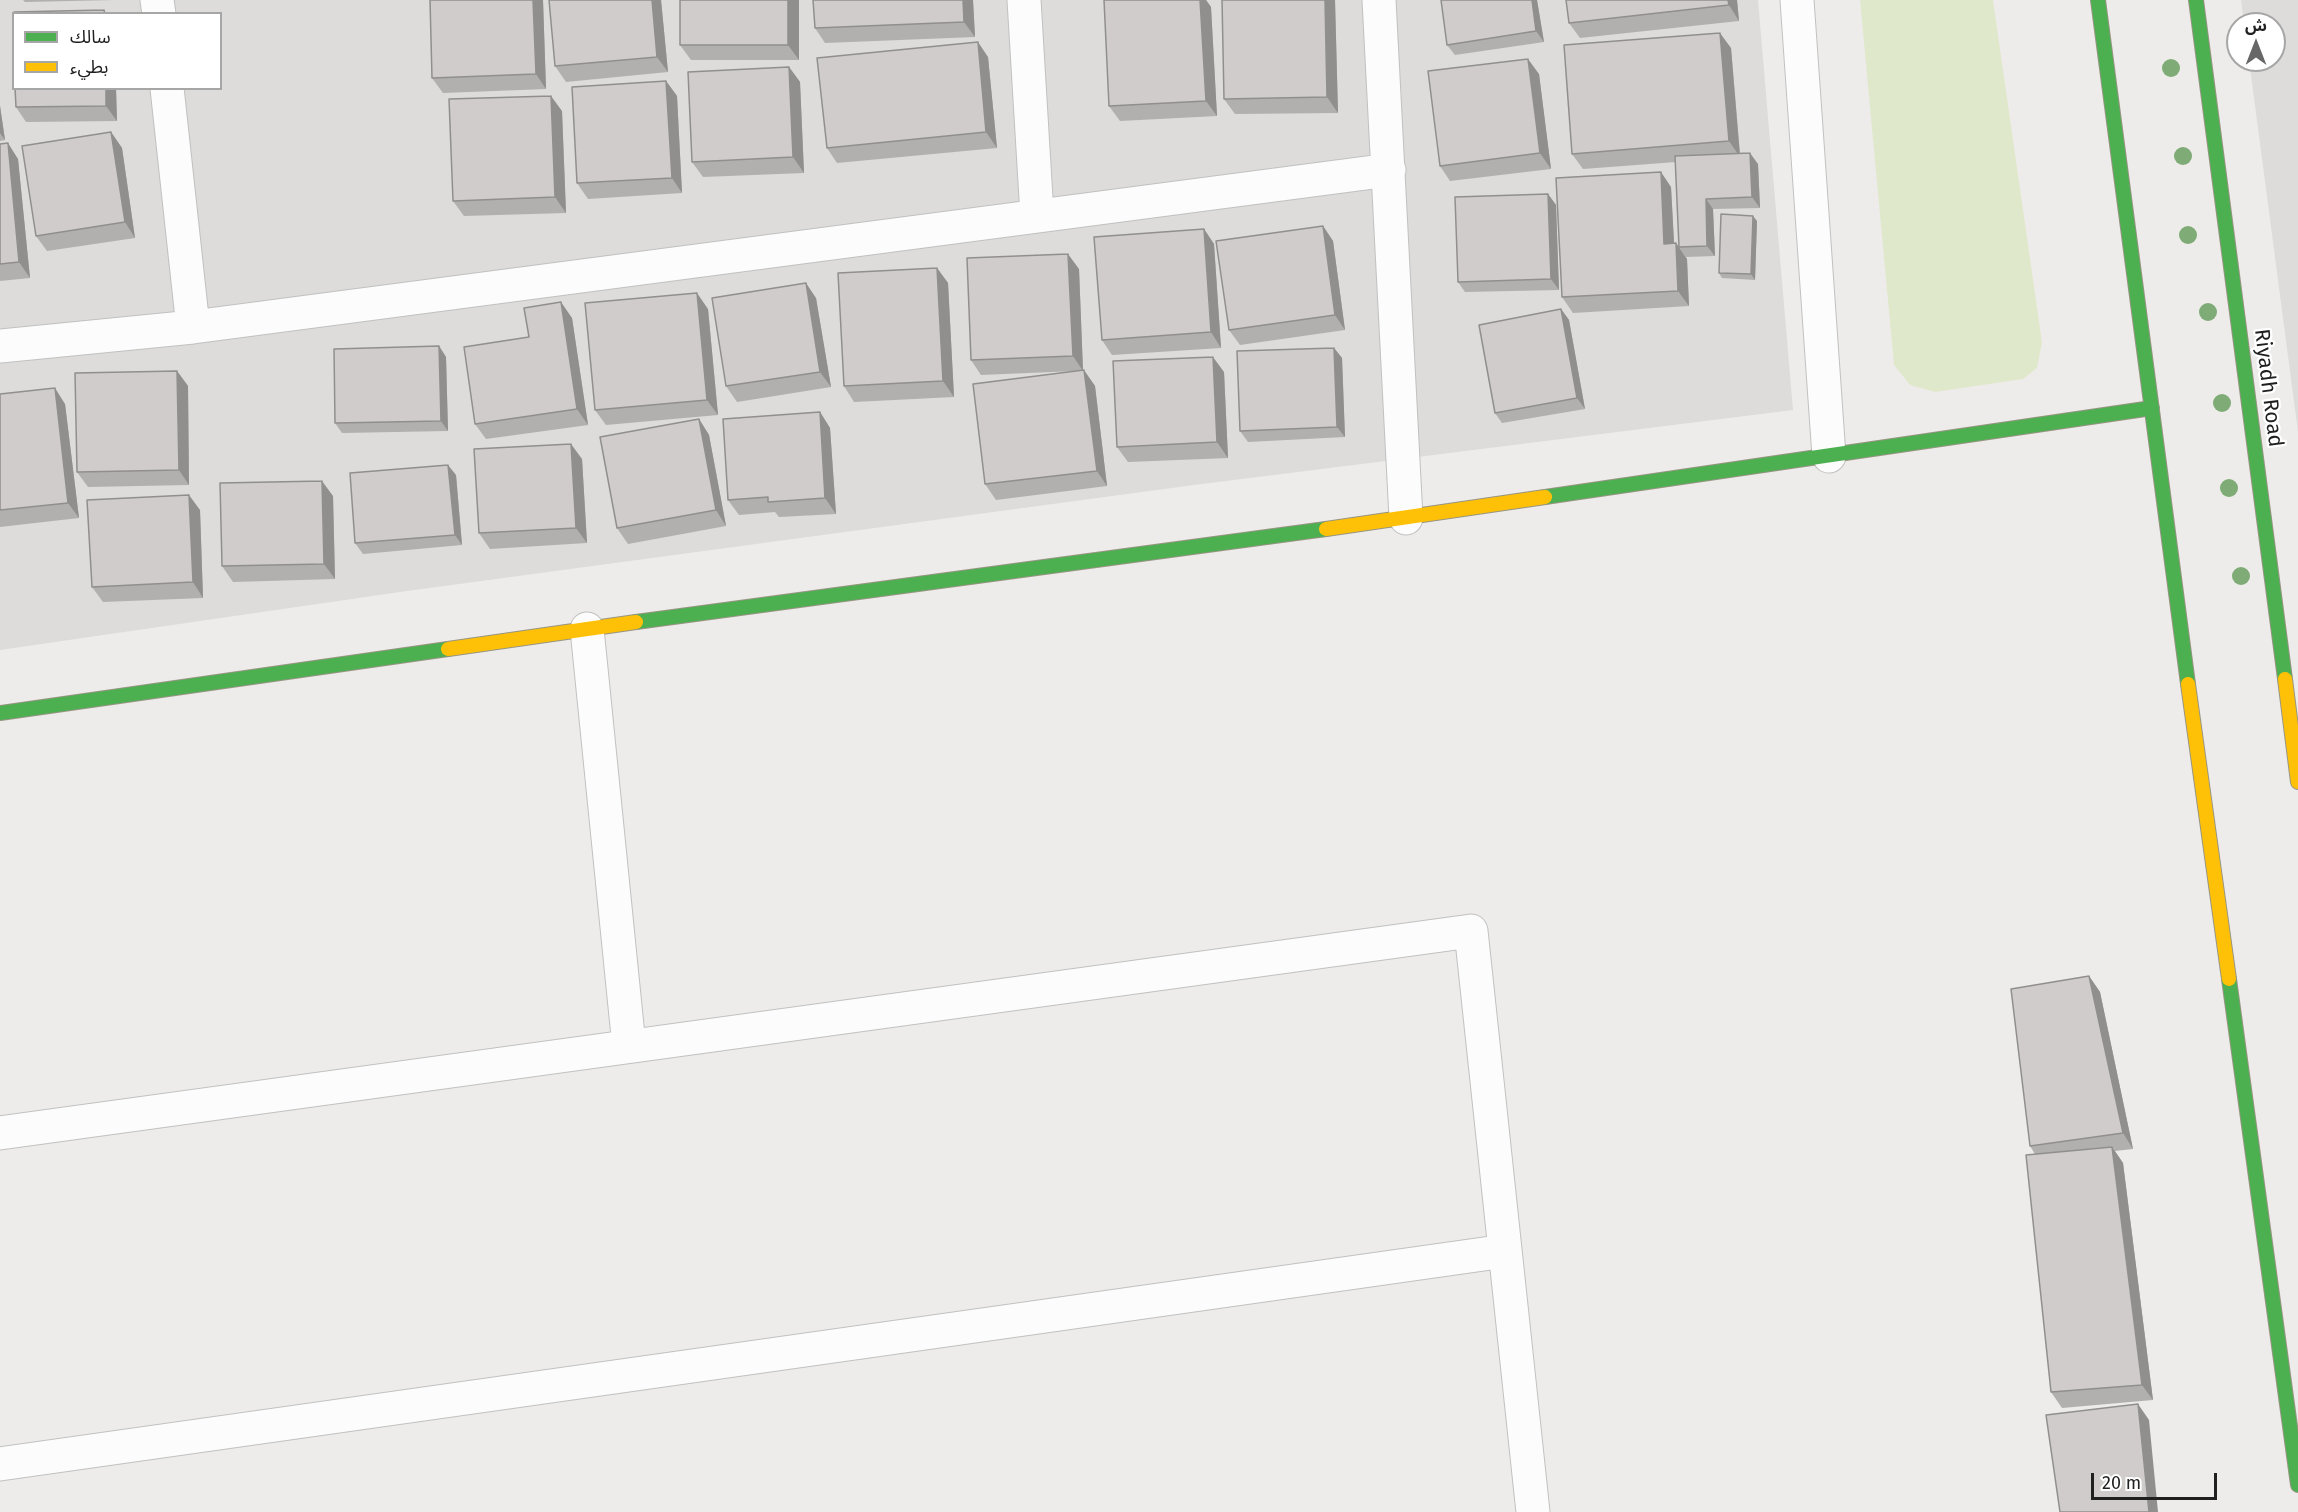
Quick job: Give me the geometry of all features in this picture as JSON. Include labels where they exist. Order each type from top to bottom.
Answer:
[{"type":"street","points":[[1024,0],[1037,215]]},
{"type":"street","points":[[1379,0],[1406,518]]},
{"type":"street","points":[[1797,0],[1829,456]]},
{"type":"street","points":[[2098,0],[2298,1485]]},
{"type":"street","name":"Riyadh Road","points":[[2196,0],[2298,782]]},
{"type":"street","points":[[167,90],[193,327]]},
{"type":"street","points":[[0,346],[193,327],[1389,170]]},
{"type":"street","points":[[0,713],[587,629],[1406,518],[2152,408]]},
{"type":"street","points":[[587,629],[629,1046]]},
{"type":"street","points":[[0,1133],[1471,931],[1533,1512]]},
{"type":"street","points":[[0,1464],[1505,1251]]},
{"type":"shaded area","points":[[0,0],[1758,0],[1793,410],[1194,485],[407,591],[0,650]]},
{"type":"shaded area","points":[[2241,0],[2298,0],[2298,432],[2251,72],[2286,72],[2286,12],[2242,12]]},
{"type":"green space","points":[[1860,0],[1993,0],[2042,342],[2037,368],[2023,379],[1935,392],[1910,385],[1894,365]]},
{"type":"building","points":[[430,0],[533,0],[536,74],[432,78]]},
{"type":"building","points":[[549,0],[652,0],[657,57],[555,66]]},
{"type":"building","points":[[680,0],[788,0],[788,45],[680,45]]},
{"type":"building","points":[[813,0],[963,0],[964,22],[815,28]]},
{"type":"building","points":[[1104,0],[1200,0],[1206,101],[1109,106]]},
{"type":"building","points":[[1222,0],[1325,0],[1327,97],[1224,99]]},
{"type":"building","points":[[1441,0],[1532,0],[1536,31],[1447,45]]},
{"type":"building","points":[[1566,0],[1728,0],[1729,5],[1569,23]]},
{"type":"building","points":[[104,10],[104,12],[14,12]]},
{"type":"building","points":[[1720,33],[1729,141],[1572,154],[1564,45]]},
{"type":"building","points":[[978,42],[986,132],[827,148],[817,58]]},
{"type":"building","points":[[1528,59],[1540,153],[1440,166],[1428,71]]},
{"type":"building","points":[[789,67],[793,157],[692,162],[688,72]]},
{"type":"building","points":[[666,81],[672,178],[577,183],[572,87]]},
{"type":"building","points":[[15,90],[106,90],[106,106],[16,107]]},
{"type":"building","points":[[551,96],[555,197],[453,201],[449,99]]},
{"type":"building","points":[[111,132],[125,222],[36,236],[22,146]]},
{"type":"building","points":[[8,143],[19,262],[0,264],[0,144]]},
{"type":"building","points":[[1750,153],[1752,197],[1706,199],[1707,246],[1679,247],[1675,156]]},
{"type":"building","points":[[1661,172],[1664,244],[1676,243],[1678,291],[1562,297],[1556,178]]},
{"type":"building","points":[[1548,194],[1551,279],[1458,282],[1455,197]]},
{"type":"building","points":[[1721,214],[1753,216],[1751,274],[1719,273]]},
{"type":"building","points":[[1323,226],[1335,315],[1229,330],[1216,241]]},
{"type":"building","points":[[1204,229],[1211,332],[1102,340],[1094,237]]},
{"type":"building","points":[[1068,254],[1073,356],[971,360],[967,258]]},
{"type":"building","points":[[937,268],[943,381],[844,386],[838,273]]},
{"type":"building","points":[[806,283],[820,372],[726,386],[712,298]]},
{"type":"building","points":[[697,293],[707,400],[595,410],[585,303]]},
{"type":"building","points":[[561,302],[577,409],[475,424],[464,347],[529,337],[524,308]]},
{"type":"building","points":[[1561,309],[1577,398],[1495,413],[1479,325]]},
{"type":"building","points":[[439,346],[441,421],[335,423],[334,349]]},
{"type":"building","points":[[1334,348],[1337,427],[1240,431],[1237,351]]},
{"type":"building","points":[[1213,357],[1217,442],[1117,447],[1113,361]]},
{"type":"building","points":[[1084,370],[1097,471],[985,484],[973,384]]},
{"type":"building","points":[[177,371],[179,470],[77,472],[75,373]]},
{"type":"building","points":[[55,388],[68,503],[0,510],[0,394]]},
{"type":"building","points":[[820,412],[825,498],[768,502],[768,497],[728,500],[723,419]]},
{"type":"building","points":[[699,419],[716,510],[617,528],[600,437]]},
{"type":"building","points":[[571,444],[576,528],[479,533],[474,449]]},
{"type":"building","points":[[448,465],[455,535],[355,543],[350,473]]},
{"type":"building","points":[[322,481],[324,564],[222,566],[220,483]]},
{"type":"building","points":[[189,495],[193,582],[92,587],[87,500]]},
{"type":"building","points":[[2089,976],[2123,1133],[2030,1146],[2011,989]]},
{"type":"building","points":[[2112,1147],[2142,1385],[2051,1392],[2026,1155]]},
{"type":"building","points":[[2138,1404],[2149,1512],[2060,1512],[2046,1415]]},
{"type":"traffic: fast","points":[[2098,0],[2188,684]]},
{"type":"traffic: fast","points":[[2196,0],[2285,679]]},
{"type":"traffic: fast","points":[[1545,497],[2152,408]]},
{"type":"traffic: fast","points":[[636,622],[1326,529]]},
{"type":"traffic: fast","points":[[0,713],[448,649]]},
{"type":"traffic: fast","points":[[2229,979],[2298,1485]]},
{"type":"traffic: slow","points":[[1326,529],[1545,497]]},
{"type":"traffic: slow","points":[[448,649],[636,622]]},
{"type":"traffic: slow","points":[[2285,679],[2298,782]]},
{"type":"traffic: slow","points":[[2188,684],[2229,979]]}]
